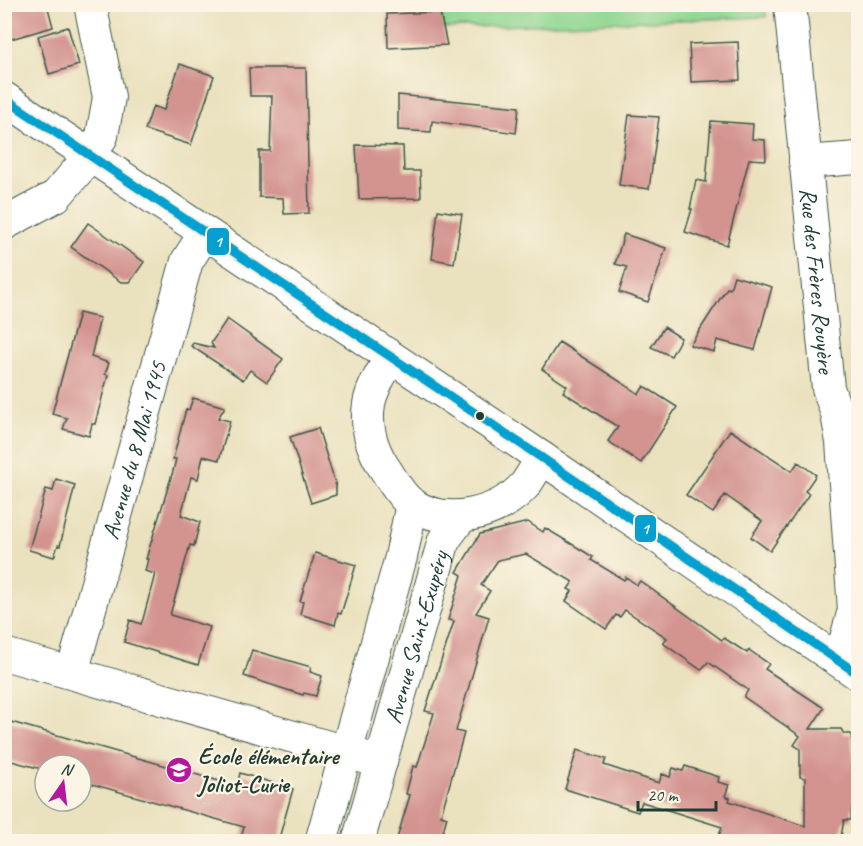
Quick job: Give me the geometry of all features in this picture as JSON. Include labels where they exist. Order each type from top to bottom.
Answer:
[{"type":"street","points":[[4,224],[56,196],[91,154],[102,136],[109,97],[90,4]]},
{"type":"street","name":"Rue des Frères Rouyère","points":[[789,4],[828,388],[837,414],[852,480],[854,610],[846,642],[833,657]]},
{"type":"street","points":[[4,98],[91,154],[390,358],[542,458],[858,674]]},
{"type":"street","points":[[805,162],[858,158]]},
{"type":"street","name":"Avenue du 8 Mai 1945","points":[[72,673],[187,261],[205,233]]},
{"type":"street","points":[[390,358],[374,386],[369,404],[369,426],[374,453],[412,504]]},
{"type":"street","name":"Avenue Saint-Exupéry","points":[[321,842],[401,557],[412,504],[436,514],[461,517],[497,506],[524,486],[542,458]]},
{"type":"street","name":"Avenue Saint-Exupéry","points":[[358,842],[444,540],[461,517]]},
{"type":"street","points":[[4,654],[381,762]]},
{"type":"green space","points":[[765,4],[766,17],[443,28],[439,5]]},
{"type":"building","points":[[4,4],[47,4],[53,27],[4,41]]},
{"type":"building","points":[[440,12],[447,45],[388,48],[387,14]]},
{"type":"building","points":[[68,27],[79,65],[49,74],[38,36]]},
{"type":"building","points":[[738,42],[740,80],[691,82],[689,44]]},
{"type":"building","points":[[180,64],[214,76],[191,145],[145,130],[153,106],[164,110]]},
{"type":"building","points":[[249,68],[306,68],[309,213],[284,214],[283,198],[259,197],[259,151],[270,151],[272,96],[250,96]]},
{"type":"building","points":[[398,95],[519,107],[516,133],[432,121],[431,132],[398,130]]},
{"type":"building","points":[[629,115],[659,117],[649,189],[619,185]]},
{"type":"building","points":[[711,121],[753,124],[752,139],[765,140],[766,160],[749,159],[727,245],[685,232],[692,209],[690,209],[696,180],[706,182]]},
{"type":"building","points":[[356,145],[403,146],[404,171],[420,171],[421,198],[359,199]]},
{"type":"building","points":[[438,210],[462,214],[454,263],[432,259]]},
{"type":"building","points":[[88,223],[144,262],[130,282],[121,282],[71,247]]},
{"type":"building","points":[[624,234],[666,248],[648,302],[619,292],[627,267],[615,264]]},
{"type":"building","points":[[734,276],[772,287],[755,350],[717,340],[714,352],[690,345],[727,288],[730,289]]},
{"type":"building","points":[[79,313],[100,318],[91,357],[109,363],[95,424],[92,424],[89,436],[63,429],[67,418],[52,414]]},
{"type":"building","points":[[227,319],[283,359],[267,382],[250,370],[243,380],[191,346],[193,343],[214,348],[211,343]]},
{"type":"building","points":[[664,327],[681,338],[671,356],[651,347]]},
{"type":"building","points":[[559,342],[639,394],[644,386],[677,407],[641,463],[608,441],[618,427],[563,392],[567,386],[542,369]]},
{"type":"building","points":[[193,398],[225,407],[218,418],[230,421],[219,460],[203,456],[198,479],[191,477],[181,515],[200,522],[194,546],[190,545],[170,615],[210,627],[198,665],[124,642],[130,620],[141,624],[143,619],[155,574],[145,571],[148,559],[146,559],[173,471],[176,459],[173,459],[186,409],[189,410]]},
{"type":"building","points":[[318,428],[336,486],[336,495],[311,503],[290,437]]},
{"type":"building","points":[[730,430],[792,471],[798,462],[816,475],[805,491],[809,494],[770,551],[751,537],[762,521],[725,495],[713,513],[686,495]]},
{"type":"building","points":[[56,479],[75,485],[60,546],[58,545],[54,557],[29,550],[46,489],[53,491]]},
{"type":"building","points":[[528,522],[543,532],[545,528],[580,549],[593,557],[591,560],[624,580],[626,577],[637,585],[640,581],[722,640],[724,638],[747,653],[749,650],[769,664],[765,669],[824,708],[810,729],[841,729],[844,734],[851,734],[854,761],[858,761],[858,808],[852,808],[851,820],[844,820],[840,842],[735,842],[719,836],[722,827],[642,802],[638,812],[565,789],[577,750],[606,759],[604,765],[659,783],[662,774],[670,777],[673,768],[683,771],[685,766],[719,777],[718,782],[729,785],[725,796],[730,798],[729,801],[805,826],[805,778],[800,777],[800,749],[794,745],[800,736],[744,697],[748,690],[708,662],[701,670],[663,643],[667,638],[625,610],[620,617],[616,615],[606,629],[566,601],[572,591],[568,589],[573,582],[526,554],[498,560],[481,585],[490,591],[476,613],[489,617],[456,731],[464,733],[441,815],[447,817],[440,842],[396,842],[410,795],[406,794],[413,766],[417,767],[434,713],[425,711],[454,621],[448,620],[462,575],[457,572],[480,534]]},
{"type":"building","points":[[315,553],[356,565],[341,614],[338,613],[335,625],[300,614],[303,602],[300,601]]},
{"type":"building","points":[[252,650],[311,667],[310,672],[322,676],[316,696],[304,693],[303,695],[244,676]]},
{"type":"building","points":[[4,720],[237,786],[240,773],[293,789],[278,842],[240,842],[244,827],[93,784],[93,753],[33,753],[33,767],[4,759]]},
{"type":"transit line","name":"1","points":[[4,98],[542,458],[858,674]]},
{"type":"place","name":"École élémentaire Joliot-Curie","points":[[179,770]]}]
